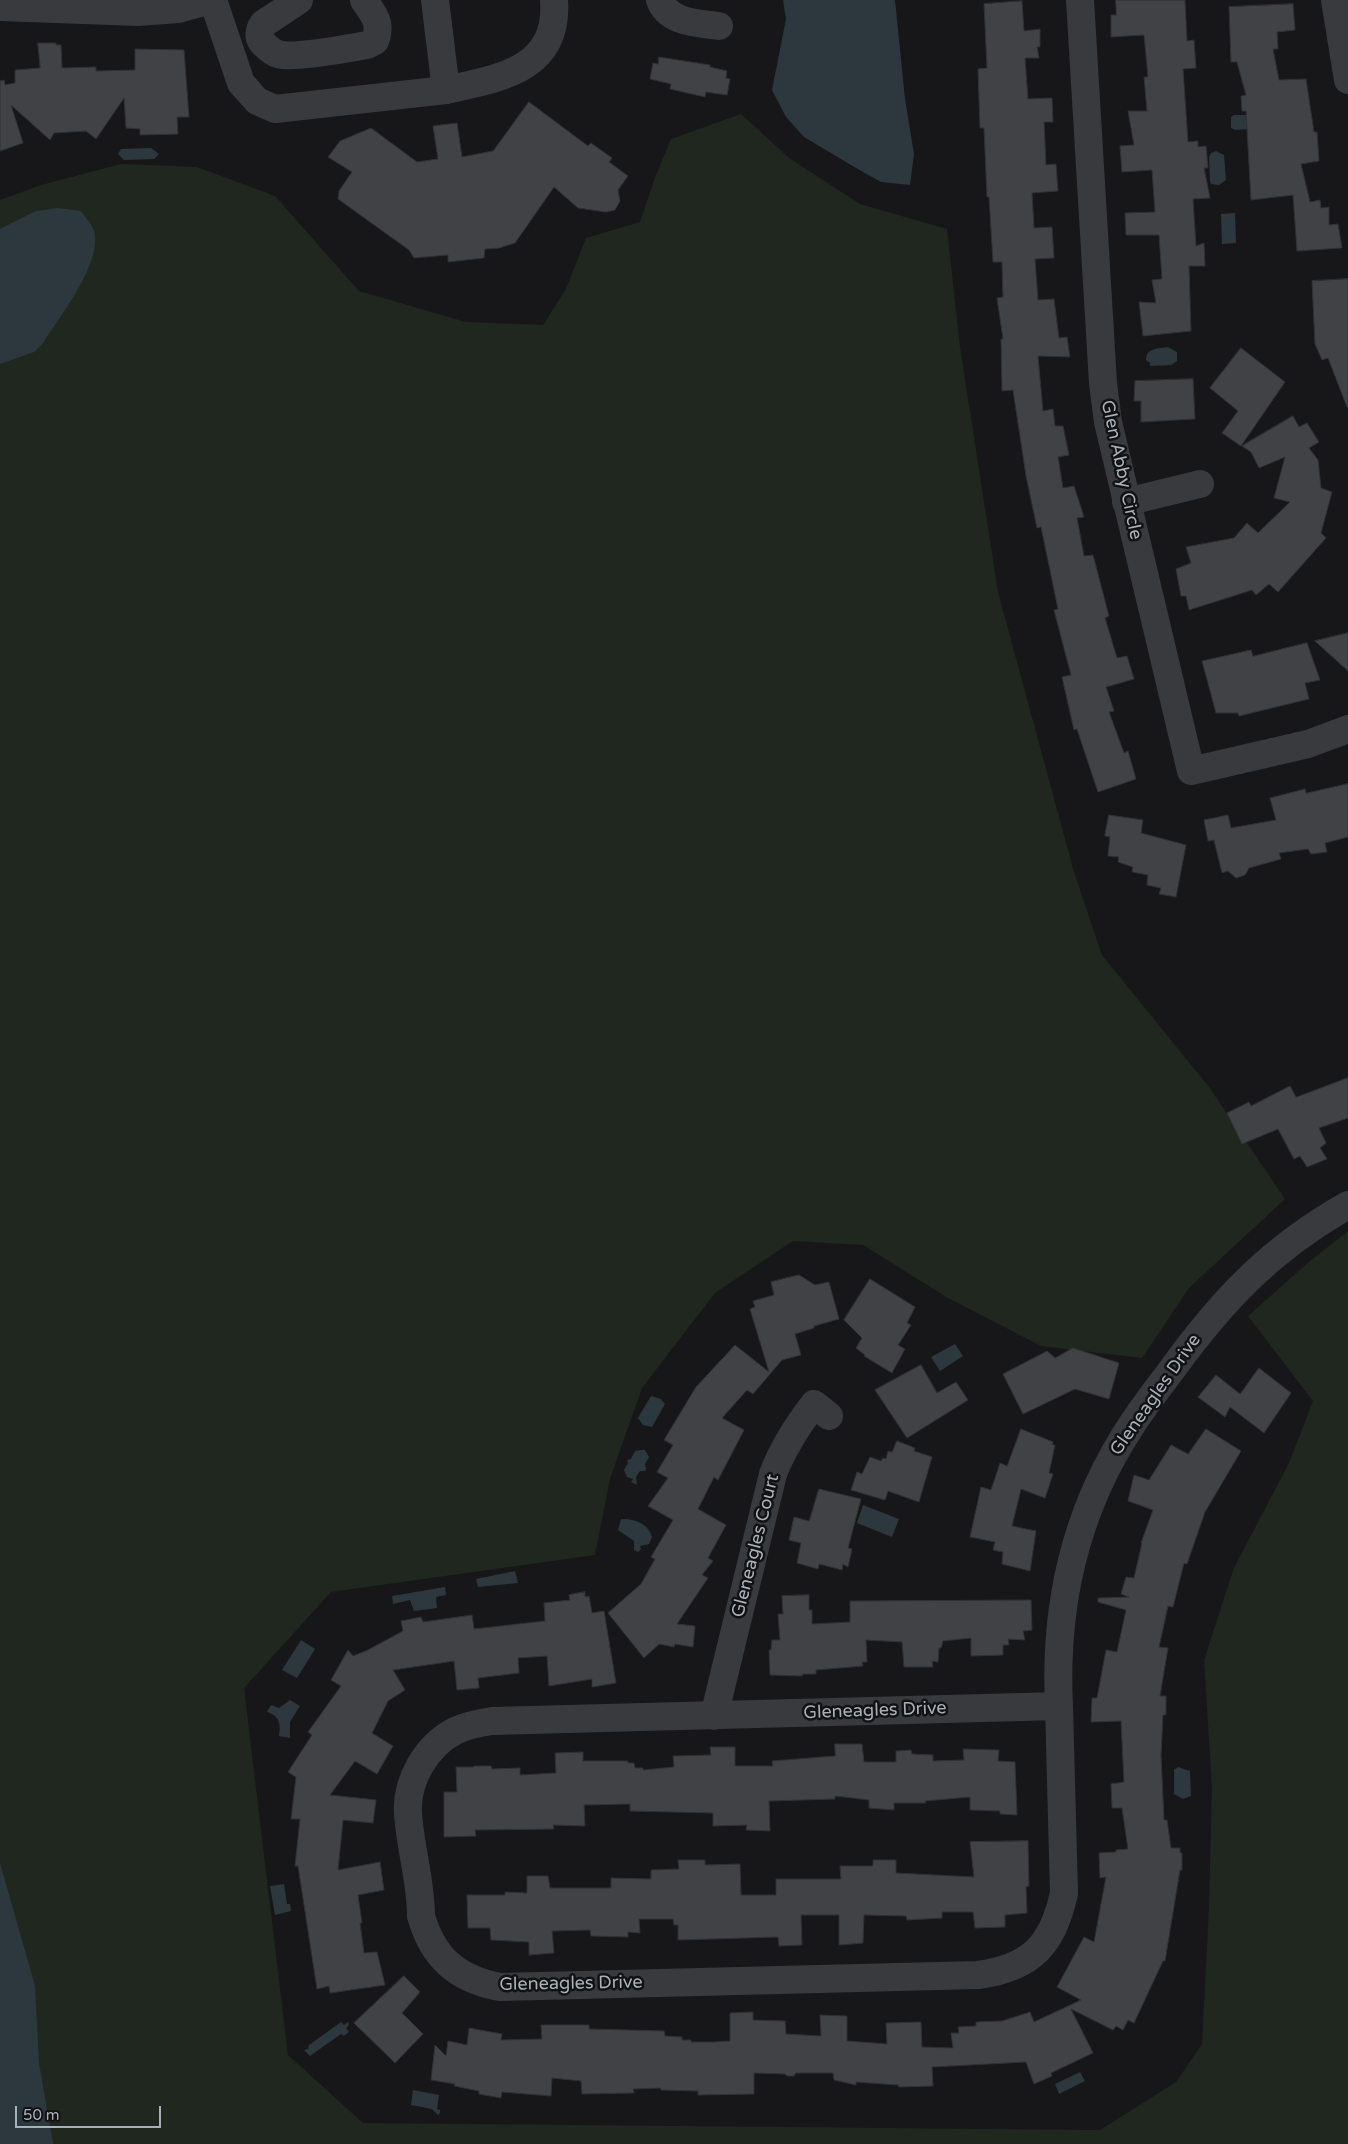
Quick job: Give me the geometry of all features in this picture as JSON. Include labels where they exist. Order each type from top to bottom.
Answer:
[{"type":"street","points":[[0,7],[138,12],[178,9],[212,0],[242,83],[257,101],[275,109],[446,90],[500,78],[528,64],[549,42],[555,9],[554,0]]},
{"type":"street","points":[[299,0],[263,24],[260,30],[260,39],[270,50],[279,55],[294,55],[367,46],[375,41],[378,32],[378,22],[364,0]]},
{"type":"street","points":[[435,0],[446,90]]},
{"type":"street","points":[[660,0],[663,8],[677,19],[719,26]]},
{"type":"street","name":"Glen Abby Circle","points":[[1080,0],[1103,382],[1108,422],[1191,771],[1308,744],[1348,729]]},
{"type":"street","points":[[1334,0],[1348,80]]},
{"type":"street","points":[[229,48],[260,39]]},
{"type":"street","points":[[1126,502],[1200,484]]},
{"type":"street","name":"Gleneagles Drive","points":[[1060,1706],[492,1721],[471,1725],[454,1732],[436,1744],[417,1770],[410,1790],[408,1811],[421,1916],[425,1931],[435,1950],[447,1964],[462,1975],[482,1983],[500,1987],[978,1975],[998,1972],[1018,1964],[1036,1952],[1050,1935],[1059,1916],[1064,1893],[1060,1706],[1058,1675],[1060,1624],[1077,1539],[1106,1470],[1131,1426],[1219,1308],[1248,1277],[1286,1245],[1317,1222],[1348,1205]]},
{"type":"street","name":"Gleneagles Court","points":[[714,1716],[773,1474],[787,1443],[814,1404],[829,1416]]},
{"type":"shaded area","points":[[783,0],[895,0],[905,99],[914,154],[910,185],[881,182],[804,137],[786,117],[772,90],[786,19]]},
{"type":"shaded area","points":[[741,114],[789,158],[860,204],[947,229],[960,347],[998,592],[1074,872],[1102,955],[1209,1087],[1285,1199],[1189,1288],[1142,1358],[1041,1346],[948,1298],[863,1245],[793,1241],[715,1293],[642,1388],[610,1479],[595,1555],[331,1592],[244,1688],[288,2055],[363,2123],[1100,2130],[1176,2082],[1202,2044],[1209,1906],[1212,1787],[1204,1660],[1234,1568],[1289,1463],[1313,1401],[1248,1316],[1310,1261],[1348,1231],[1348,2144],[0,2144],[0,200],[41,185],[121,164],[197,167],[275,196],[359,291],[466,322],[543,325],[566,289],[586,238],[640,222],[671,139]]},
{"type":"shaded area","points":[[1234,115],[1258,115],[1260,128],[1235,130],[1231,128],[1231,117]]},
{"type":"shaded area","points":[[151,148],[159,154],[154,159],[124,160],[118,154],[121,149]]},
{"type":"shaded area","points":[[1216,151],[1224,155],[1226,180],[1219,185],[1211,184],[1210,181],[1209,157],[1211,153]]},
{"type":"shaded area","points":[[58,208],[81,211],[90,223],[94,231],[95,244],[92,258],[69,305],[43,343],[34,352],[0,364],[0,229],[36,211]]},
{"type":"shaded area","points":[[1235,213],[1236,243],[1222,244],[1221,214]]},
{"type":"shaded area","points":[[1168,347],[1177,352],[1177,361],[1171,365],[1150,366],[1150,363],[1146,360],[1148,353],[1154,349]]},
{"type":"shaded area","points":[[955,1344],[963,1356],[940,1371],[931,1357]]},
{"type":"shaded area","points":[[651,1396],[661,1399],[665,1404],[652,1427],[643,1425],[638,1418]]},
{"type":"shaded area","points":[[645,1450],[649,1457],[645,1464],[645,1471],[640,1471],[636,1477],[637,1485],[631,1482],[633,1479],[627,1477],[624,1470],[628,1463],[627,1460],[631,1459],[635,1451]]},
{"type":"shaded area","points":[[863,1505],[899,1519],[892,1537],[857,1523]]},
{"type":"shaded area","points":[[621,1519],[636,1521],[644,1525],[652,1537],[649,1544],[640,1546],[641,1549],[638,1552],[634,1550],[634,1541],[618,1530]]},
{"type":"shaded area","points":[[515,1571],[518,1583],[478,1587],[476,1579]]},
{"type":"shaded area","points":[[445,1587],[446,1595],[436,1597],[437,1608],[414,1611],[410,1600],[393,1604],[392,1596]]},
{"type":"shaded area","points":[[301,1640],[315,1649],[297,1678],[282,1670]]},
{"type":"shaded area","points":[[290,1700],[300,1706],[290,1722],[290,1738],[279,1736],[279,1721],[275,1716],[267,1712],[271,1705],[279,1708]]},
{"type":"shaded area","points":[[1178,1767],[1190,1771],[1191,1796],[1183,1799],[1174,1794],[1174,1770]]},
{"type":"shaded area","points":[[0,1863],[35,1986],[39,2063],[53,2144],[0,2144]]},
{"type":"shaded area","points":[[284,1884],[287,1904],[290,1904],[291,1911],[275,1915],[270,1886]]},
{"type":"shaded area","points":[[341,2022],[344,2025],[348,2022],[349,2025],[346,2028],[349,2032],[344,2036],[341,2034],[310,2056],[304,2050],[308,2049],[309,2045]]},
{"type":"shaded area","points":[[1080,2072],[1085,2081],[1059,2094],[1055,2084]]},
{"type":"shaded area","points":[[413,2090],[439,2095],[437,2109],[440,2110],[440,2113],[438,2115],[432,2109],[411,2105]]},
{"type":"building","points":[[1116,0],[1185,0],[1187,41],[1194,40],[1196,68],[1183,69],[1188,142],[1198,141],[1198,147],[1206,146],[1208,168],[1204,168],[1210,198],[1193,199],[1196,246],[1204,243],[1205,266],[1189,266],[1191,331],[1143,336],[1139,302],[1156,303],[1152,280],[1162,279],[1159,235],[1126,235],[1125,213],[1155,212],[1152,170],[1122,172],[1120,146],[1134,145],[1128,111],[1147,111],[1144,77],[1148,77],[1144,35],[1111,37],[1111,15],[1116,15]]},
{"type":"building","points":[[1022,1],[1024,31],[1040,29],[1040,47],[1037,47],[1039,58],[1025,58],[1028,99],[1052,98],[1053,122],[1044,122],[1046,165],[1056,164],[1058,191],[1032,193],[1034,228],[1052,227],[1054,258],[1035,259],[1038,300],[1054,299],[1059,338],[1067,337],[1070,357],[1038,356],[1043,411],[1053,409],[1055,426],[1063,426],[1069,455],[1058,457],[1063,488],[1074,486],[1084,517],[1077,518],[1084,556],[1093,555],[1109,616],[1105,618],[1117,658],[1127,656],[1134,679],[1106,687],[1114,711],[1109,712],[1124,753],[1128,751],[1136,779],[1098,792],[1077,729],[1074,730],[1062,677],[1071,675],[1054,610],[1058,609],[1041,527],[1037,528],[1026,476],[1013,390],[1002,391],[1001,339],[1003,339],[997,298],[1003,297],[1002,262],[993,262],[989,197],[987,197],[984,128],[980,128],[978,69],[987,68],[984,4]]},
{"type":"building","points":[[1293,4],[1295,30],[1277,32],[1278,49],[1273,49],[1279,80],[1306,79],[1314,132],[1317,132],[1319,161],[1301,164],[1310,202],[1320,200],[1321,208],[1329,207],[1329,225],[1338,224],[1342,248],[1297,251],[1293,195],[1251,200],[1246,111],[1242,111],[1241,96],[1246,95],[1237,62],[1231,62],[1229,7]]},
{"type":"building","points":[[38,43],[56,43],[56,45],[61,45],[62,68],[96,67],[96,71],[135,70],[135,49],[184,50],[189,117],[177,117],[178,134],[140,135],[140,129],[126,128],[124,98],[96,139],[86,131],[54,133],[50,140],[11,105],[23,143],[0,151],[0,81],[4,80],[5,85],[15,83],[15,70],[40,68]]},
{"type":"building","points":[[659,57],[710,65],[710,67],[727,71],[726,78],[730,79],[727,95],[706,92],[705,97],[670,89],[671,84],[650,79],[653,63],[658,64]]},
{"type":"building","points":[[529,102],[588,146],[591,143],[612,158],[609,162],[628,176],[618,190],[620,201],[615,210],[606,212],[578,208],[554,187],[515,243],[499,248],[485,249],[484,258],[448,262],[448,255],[414,258],[409,250],[338,199],[339,191],[352,172],[328,157],[340,141],[371,128],[417,162],[438,159],[433,126],[457,123],[462,157],[493,151]]},
{"type":"building","points":[[1348,279],[1347,407],[1328,358],[1322,360],[1315,344],[1312,281]]},
{"type":"building","points":[[1241,348],[1285,382],[1241,446],[1222,433],[1238,411],[1210,388]]},
{"type":"building","points":[[1193,379],[1195,419],[1141,422],[1141,401],[1134,401],[1135,381]]},
{"type":"building","points":[[1293,416],[1299,427],[1307,423],[1319,442],[1309,448],[1318,460],[1321,488],[1332,492],[1321,533],[1326,538],[1278,592],[1269,584],[1256,595],[1252,590],[1189,610],[1186,596],[1181,596],[1176,569],[1191,563],[1186,547],[1234,538],[1247,523],[1258,533],[1290,502],[1274,498],[1285,457],[1259,468],[1251,452],[1242,446]]},
{"type":"building","points":[[1348,633],[1348,671],[1315,641]]},
{"type":"building","points":[[1307,643],[1320,680],[1305,683],[1309,699],[1239,716],[1238,713],[1216,713],[1202,661],[1251,650],[1253,656]]},
{"type":"building","points":[[1348,784],[1348,837],[1325,843],[1327,852],[1311,854],[1308,849],[1279,853],[1281,859],[1249,868],[1245,875],[1236,878],[1228,871],[1222,873],[1214,840],[1208,841],[1204,820],[1228,815],[1231,828],[1276,820],[1270,798],[1305,789],[1306,793]]},
{"type":"building","points":[[1109,815],[1143,820],[1141,833],[1186,845],[1176,897],[1159,894],[1161,888],[1147,885],[1148,875],[1132,872],[1133,867],[1118,862],[1119,857],[1108,856],[1110,837],[1105,836]]},
{"type":"building","points":[[1348,1078],[1348,1118],[1319,1128],[1326,1143],[1320,1148],[1327,1159],[1307,1167],[1300,1156],[1294,1159],[1278,1129],[1242,1144],[1227,1113],[1249,1102],[1251,1106],[1290,1086],[1296,1097]]},
{"type":"building","points":[[799,1275],[815,1285],[829,1282],[839,1319],[795,1334],[801,1355],[782,1360],[753,1394],[747,1390],[722,1418],[744,1430],[718,1480],[714,1477],[698,1509],[726,1525],[708,1558],[713,1561],[702,1575],[708,1578],[677,1624],[695,1626],[693,1647],[675,1644],[674,1647],[659,1644],[644,1658],[608,1613],[641,1584],[655,1559],[651,1557],[673,1520],[648,1506],[668,1478],[657,1472],[673,1445],[664,1440],[696,1387],[735,1345],[769,1372],[750,1309],[755,1307],[753,1301],[774,1295],[771,1282]]},
{"type":"building","points":[[870,1279],[915,1307],[907,1323],[911,1325],[898,1345],[905,1349],[892,1373],[864,1356],[856,1348],[862,1338],[844,1320]]},
{"type":"building","points":[[1073,1348],[1119,1363],[1109,1399],[1075,1389],[1023,1414],[1003,1374],[1047,1351],[1055,1358]]},
{"type":"building","points":[[921,1365],[937,1393],[956,1382],[968,1400],[907,1438],[875,1390]]},
{"type":"building","points":[[1259,1368],[1291,1393],[1264,1433],[1230,1407],[1225,1417],[1198,1397],[1216,1375],[1240,1394]]},
{"type":"building","points":[[1021,1429],[1053,1442],[1052,1445],[1055,1445],[1049,1473],[1053,1474],[1045,1498],[1021,1489],[1012,1526],[1036,1531],[1030,1571],[1002,1564],[1003,1552],[993,1550],[995,1542],[970,1537],[981,1487],[991,1490],[1000,1463],[1007,1466]]},
{"type":"building","points":[[1206,1429],[1241,1451],[1205,1512],[1187,1564],[1184,1563],[1173,1607],[1168,1606],[1159,1647],[1168,1648],[1160,1696],[1166,1696],[1166,1715],[1163,1715],[1161,1755],[1164,1820],[1167,1820],[1171,1848],[1180,1848],[1180,1853],[1182,1853],[1182,1870],[1180,1870],[1165,1961],[1163,1961],[1134,2023],[1128,2020],[1123,2030],[1116,2026],[1113,2030],[1071,2009],[1093,2053],[1051,2073],[1052,2076],[1034,2084],[1026,2062],[932,2067],[933,2086],[899,2087],[898,2085],[856,2082],[856,2085],[834,2080],[833,2073],[796,2073],[794,2076],[787,2076],[785,2074],[754,2073],[754,2094],[698,2095],[698,2091],[661,2090],[660,2088],[633,2089],[634,2093],[582,2094],[581,2081],[552,2078],[551,2096],[502,2092],[501,2098],[479,2094],[479,2091],[454,2086],[455,2084],[431,2080],[435,2045],[446,2056],[448,2041],[467,2045],[469,2028],[502,2034],[501,2040],[542,2039],[541,2025],[589,2025],[589,2029],[664,2031],[665,2036],[682,2037],[682,2040],[691,2040],[691,2042],[715,2042],[730,2041],[730,2013],[753,2012],[753,2020],[785,2021],[786,2034],[821,2036],[820,2015],[847,2016],[847,2041],[887,2044],[886,2023],[921,2022],[922,2047],[953,2048],[951,2033],[959,2033],[958,2027],[976,2026],[976,2022],[1002,2021],[1030,2012],[1034,2022],[1081,2000],[1057,1987],[1084,1937],[1094,1942],[1106,1877],[1100,1878],[1099,1853],[1128,1849],[1122,1808],[1112,1808],[1111,1784],[1124,1782],[1121,1721],[1091,1722],[1092,1698],[1097,1698],[1106,1650],[1117,1652],[1126,1610],[1098,1602],[1098,1598],[1129,1597],[1121,1594],[1126,1577],[1134,1578],[1141,1543],[1153,1510],[1128,1501],[1134,1475],[1149,1480],[1171,1445],[1188,1454]]},
{"type":"building","points":[[897,1441],[915,1448],[914,1451],[932,1457],[919,1502],[888,1491],[885,1500],[851,1490],[857,1472],[862,1474],[870,1457],[881,1461],[883,1458],[886,1459],[888,1451],[892,1452]]},
{"type":"building","points":[[819,1489],[861,1499],[848,1548],[852,1549],[848,1567],[843,1564],[842,1570],[819,1564],[818,1569],[797,1563],[801,1543],[789,1540],[794,1517],[809,1521]]},
{"type":"building","points":[[585,1592],[585,1597],[589,1596],[592,1613],[604,1611],[616,1683],[592,1687],[592,1679],[549,1686],[547,1656],[518,1658],[519,1673],[478,1678],[479,1688],[457,1690],[454,1661],[393,1670],[405,1690],[388,1701],[372,1733],[393,1746],[377,1774],[355,1761],[330,1795],[376,1800],[373,1823],[343,1820],[338,1870],[380,1862],[384,1890],[358,1895],[364,1953],[377,1952],[385,1985],[330,1993],[329,1986],[317,1989],[298,1866],[295,1866],[300,1819],[291,1819],[296,1777],[288,1772],[312,1735],[308,1732],[341,1686],[331,1680],[348,1650],[353,1656],[366,1651],[403,1631],[401,1621],[421,1617],[423,1622],[472,1615],[474,1629],[545,1621],[544,1603],[570,1600],[569,1595]]},
{"type":"building","points":[[809,1595],[809,1610],[812,1610],[812,1624],[850,1622],[850,1601],[1031,1600],[1032,1630],[1023,1631],[1025,1640],[1008,1639],[1009,1645],[1003,1645],[1003,1655],[971,1656],[971,1638],[943,1641],[941,1648],[939,1648],[938,1662],[932,1661],[933,1667],[904,1667],[902,1642],[866,1640],[867,1662],[862,1662],[863,1666],[816,1670],[816,1674],[803,1674],[802,1676],[770,1675],[769,1650],[771,1650],[772,1640],[780,1640],[778,1614],[783,1614],[782,1596]]},
{"type":"building","points":[[835,1744],[862,1744],[864,1762],[896,1762],[896,1751],[911,1750],[912,1754],[933,1755],[933,1761],[964,1760],[963,1749],[999,1750],[998,1761],[1015,1762],[1017,1815],[1000,1814],[1000,1811],[970,1810],[970,1797],[925,1801],[926,1803],[894,1803],[894,1810],[869,1808],[869,1800],[835,1796],[835,1799],[769,1801],[770,1831],[746,1830],[747,1825],[713,1826],[713,1813],[630,1811],[630,1804],[584,1805],[585,1826],[553,1825],[554,1829],[475,1830],[476,1836],[444,1837],[444,1792],[457,1792],[456,1767],[491,1766],[492,1769],[520,1768],[520,1775],[556,1773],[555,1753],[583,1752],[583,1761],[628,1761],[628,1763],[634,1763],[635,1768],[643,1768],[643,1770],[674,1767],[673,1756],[711,1755],[710,1747],[735,1747],[735,1766],[773,1766],[772,1761],[835,1756]]},
{"type":"building","points":[[1028,1841],[1029,1886],[1026,1887],[1027,1913],[1005,1915],[1005,1927],[975,1928],[973,1912],[942,1912],[942,1918],[907,1920],[906,1916],[864,1915],[863,1943],[839,1945],[839,1915],[801,1915],[802,1945],[779,1946],[778,1937],[678,1940],[678,1925],[674,1925],[673,1919],[639,1919],[640,1933],[628,1932],[628,1937],[591,1936],[590,1930],[552,1931],[554,1953],[529,1955],[529,1942],[491,1940],[490,1928],[468,1928],[467,1895],[505,1895],[505,1892],[527,1893],[527,1876],[548,1876],[550,1888],[611,1888],[611,1878],[651,1879],[651,1870],[679,1869],[678,1860],[705,1860],[705,1865],[740,1864],[741,1895],[776,1895],[776,1879],[841,1879],[840,1866],[873,1866],[873,1860],[896,1860],[896,1873],[974,1877],[970,1842]]},
{"type":"building","points":[[404,1976],[420,1992],[402,2013],[423,2034],[395,2063],[354,2023]]}]
